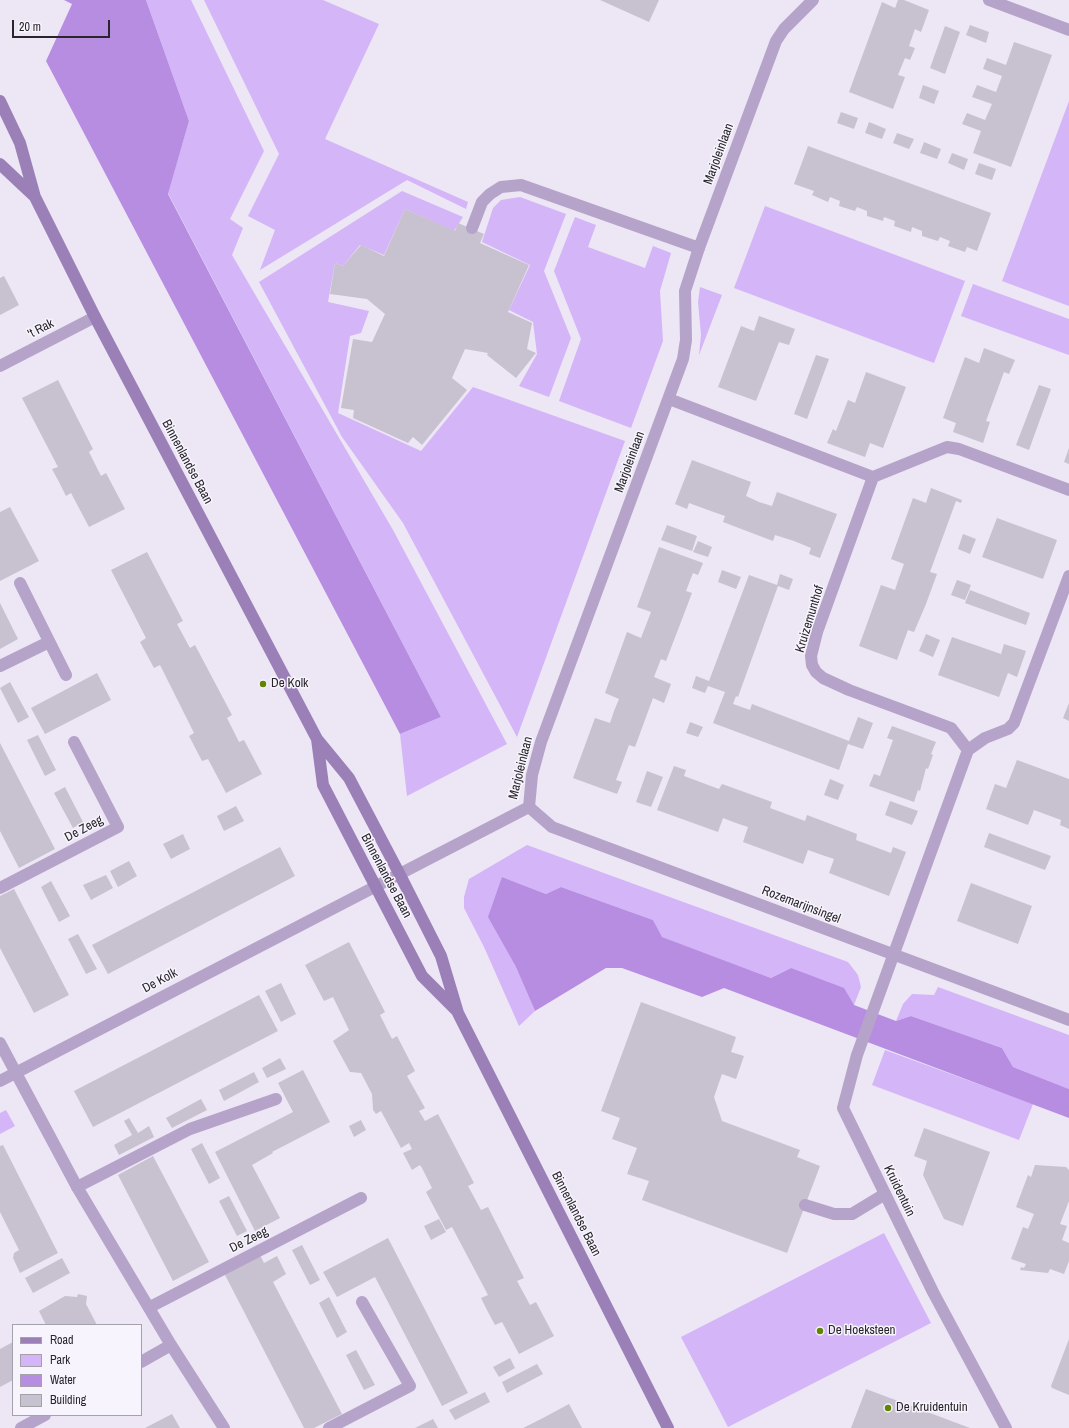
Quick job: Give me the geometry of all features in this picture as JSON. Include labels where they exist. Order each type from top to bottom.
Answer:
[{"type":"street","name":"Marjoleinlaan","points":[[376,885],[529,807],[532,775],[541,742],[669,399],[686,349],[685,291],[699,248],[776,41],[795,17],[813,0]]},
{"type":"street","points":[[989,0],[1069,30]]},
{"type":"street","name":"Binnenlandse Baan","points":[[0,101],[20,143],[35,197],[95,317],[317,739],[348,778],[399,873],[441,956],[458,1013],[668,1428]]},
{"type":"street","name":"Binnenlandse Baan","points":[[0,164],[35,197]]},
{"type":"street","points":[[472,228],[482,202],[490,194],[501,187],[521,185],[548,193],[699,248]]},
{"type":"street","name":"'t Rak","points":[[0,366],[95,317]]},
{"type":"street","points":[[669,399],[873,477],[946,447],[959,449],[1069,490]]},
{"type":"street","name":"Kruizemunthof","points":[[873,477],[818,632],[811,656],[812,665],[816,672],[823,678],[849,690],[951,728],[968,750]]},
{"type":"street","points":[[894,955],[968,750],[985,738],[1008,729],[1014,723],[1069,576]]},
{"type":"street","points":[[20,583],[66,675]]},
{"type":"street","points":[[0,666],[49,642]]},
{"type":"street","name":"Binnenlandse Baan","points":[[317,739],[323,785],[422,976],[458,1013]]},
{"type":"street","name":"De Zeeg","points":[[0,888],[118,827],[74,742]]},
{"type":"street","name":"Rozemarijnsingel","points":[[529,807],[552,827],[1069,1020]]},
{"type":"street","name":"De Kolk","points":[[0,1081],[376,885]]},
{"type":"street","name":"Kruidentuin","points":[[894,955],[857,1056],[843,1108],[933,1292],[1006,1428]]},
{"type":"street","points":[[0,1043],[77,1187],[150,1307],[171,1346],[224,1428]]},
{"type":"street","points":[[77,1187],[190,1129],[276,1099]]},
{"type":"street","points":[[805,1205],[834,1214],[852,1214],[885,1194]]},
{"type":"street","name":"De Zeeg","points":[[150,1307],[361,1198]]},
{"type":"street","points":[[329,1428],[410,1386],[362,1302]]},
{"type":"street","points":[[142,1361],[171,1346]]},
{"type":"street","points":[[21,1428],[43,1416]]},
{"type":"green space","points":[[146,0],[191,0],[264,151],[230,219],[243,228],[232,255],[393,530],[507,744],[407,796],[400,734],[441,717],[168,193],[189,121]]},
{"type":"green space","points":[[204,0],[323,0],[379,24],[325,139],[468,202],[466,209],[407,180],[260,270],[275,230],[248,216],[279,154]]},
{"type":"green space","points":[[1069,101],[1069,306],[1002,281]]},
{"type":"green space","points":[[402,191],[463,217],[454,231],[405,209],[384,255],[360,245],[343,266],[335,263],[328,302],[369,311],[361,333],[350,336],[338,413],[421,451],[473,387],[625,441],[517,737],[403,523],[342,437],[259,282]]},
{"type":"green space","points":[[520,197],[566,214],[544,271],[571,338],[549,397],[519,386],[537,354],[533,322],[509,310],[530,265],[482,242],[493,208],[501,200]]},
{"type":"green space","points":[[765,206],[965,281],[934,363],[734,288]]},
{"type":"green space","points":[[575,217],[596,225],[588,247],[645,268],[653,246],[671,253],[660,291],[663,341],[631,428],[559,401],[581,339],[554,271]]},
{"type":"green space","points":[[973,284],[1069,319],[1069,355],[961,316]]},
{"type":"green space","points":[[700,287],[722,295],[699,355],[701,335],[698,302]]},
{"type":"green space","points":[[527,845],[848,962],[858,975],[861,987],[854,1005],[791,968],[771,978],[661,937],[653,920],[561,887],[546,894],[502,877],[515,965],[535,1011],[519,1026],[484,947],[464,908],[464,897],[469,879]]},
{"type":"green space","points":[[938,987],[1069,1035],[1069,1089],[1013,1067],[1002,1048],[911,1016],[896,1021],[903,1004],[912,994],[934,995]]},
{"type":"green space","points":[[885,1050],[1033,1104],[1019,1140],[872,1085]]},
{"type":"green space","points":[[6,1110],[15,1126],[0,1134],[0,1113]]},
{"type":"green space","name":"De Hoeksteen","points":[[884,1233],[931,1323],[728,1427],[681,1337]]},
{"type":"water","points":[[64,0],[146,0],[189,121],[168,194],[441,717],[400,734],[46,61],[72,4]]},
{"type":"water","points":[[502,877],[546,894],[561,887],[653,920],[662,937],[771,978],[791,968],[844,988],[854,1005],[896,1021],[911,1016],[1002,1048],[1013,1067],[1069,1089],[1069,1118],[724,988],[702,997],[622,968],[606,968],[535,1011],[515,965],[488,917]]},
{"type":"building","points":[[600,0],[659,0],[649,22]]},
{"type":"building","points":[[898,0],[904,0],[929,10],[921,32],[915,29],[909,46],[915,48],[910,60],[905,58],[898,75],[905,77],[893,109],[849,92],[882,2],[895,8]]},
{"type":"building","points":[[970,25],[989,32],[986,43],[966,35]]},
{"type":"building","points":[[945,26],[960,32],[945,74],[930,68]]},
{"type":"building","points":[[1014,42],[1052,55],[1011,167],[973,153],[981,131],[962,124],[967,113],[985,120],[992,104],[972,97],[977,85],[996,92],[1002,76],[983,69],[987,58],[1006,65]]},
{"type":"building","points":[[923,85],[939,91],[934,104],[919,98]]},
{"type":"building","points":[[841,112],[858,118],[854,129],[837,123]]},
{"type":"building","points":[[869,122],[886,129],[882,139],[865,133]]},
{"type":"building","points":[[897,133],[914,139],[909,149],[893,143]]},
{"type":"building","points":[[924,142],[941,149],[937,159],[920,153]]},
{"type":"building","points":[[808,146],[991,213],[977,251],[967,247],[965,252],[948,246],[950,241],[940,237],[938,241],[922,236],[922,231],[912,227],[911,232],[894,226],[895,221],[884,217],[883,221],[867,216],[867,211],[857,207],[855,211],[839,206],[840,201],[830,197],[828,202],[812,195],[814,191],[794,184]]},
{"type":"building","points":[[952,153],[968,159],[964,170],[948,163]]},
{"type":"building","points":[[979,163],[996,169],[992,180],[975,174]]},
{"type":"building","points":[[405,209],[455,231],[458,223],[484,234],[480,243],[529,265],[508,312],[532,323],[527,349],[536,353],[516,378],[487,355],[488,353],[465,349],[452,378],[467,390],[422,445],[413,437],[408,443],[353,418],[354,410],[341,408],[353,339],[372,342],[385,314],[367,299],[330,294],[335,263],[343,266],[361,245],[384,256]]},
{"type":"building","points":[[4,276],[19,305],[0,315],[0,278]]},
{"type":"building","points":[[759,316],[795,329],[789,345],[779,342],[756,401],[718,387],[741,326],[754,331]]},
{"type":"building","points":[[984,348],[1015,360],[1009,374],[1004,372],[986,421],[990,422],[983,443],[953,432],[956,423],[943,418],[965,357],[979,363]]},
{"type":"building","points":[[816,355],[829,359],[807,419],[794,414]]},
{"type":"building","points":[[866,372],[906,387],[883,448],[870,443],[865,457],[827,443],[833,429],[836,431],[848,400],[855,403]]},
{"type":"building","points":[[58,380],[93,449],[89,452],[101,476],[106,473],[125,509],[89,527],[71,493],[66,496],[52,469],[58,467],[22,398]]},
{"type":"building","points":[[1039,385],[1051,389],[1029,450],[1016,445]]},
{"type":"building","points":[[1069,448],[1069,464],[1064,462]]},
{"type":"building","points":[[692,460],[751,482],[746,496],[759,502],[772,506],[777,492],[837,514],[820,558],[809,554],[811,548],[794,541],[775,535],[773,541],[723,522],[725,516],[689,503],[687,509],[675,504]]},
{"type":"building","points":[[931,488],[962,500],[961,503],[956,501],[930,572],[937,574],[926,604],[914,632],[908,630],[897,660],[859,646],[881,585],[895,590],[904,564],[891,559],[913,498],[926,503]]},
{"type":"building","points":[[10,507],[39,561],[0,581],[0,512]]},
{"type":"building","points":[[997,518],[1057,540],[1043,579],[982,557]]},
{"type":"building","points":[[667,525],[697,536],[692,551],[661,540]]},
{"type":"building","points":[[963,534],[976,539],[970,554],[958,549]]},
{"type":"building","points":[[698,541],[712,547],[708,557],[693,552]]},
{"type":"building","points":[[659,547],[703,563],[698,575],[693,573],[686,591],[692,593],[666,661],[661,659],[654,677],[671,684],[664,703],[653,698],[635,747],[629,745],[616,780],[622,782],[617,794],[573,778],[595,718],[610,723],[619,699],[605,693],[627,632],[641,638],[651,612],[637,607]]},
{"type":"building","points":[[147,552],[183,621],[177,624],[190,648],[195,645],[232,715],[227,718],[239,742],[244,740],[262,774],[226,793],[208,759],[202,761],[189,736],[194,733],[160,665],[154,668],[140,642],[146,638],[111,570]]},
{"type":"building","points":[[722,570],[741,577],[736,589],[718,582]]},
{"type":"building","points":[[780,574],[793,579],[789,590],[778,586],[738,697],[736,696],[733,704],[750,710],[752,704],[849,741],[858,717],[873,723],[863,749],[848,744],[839,770],[713,723],[725,692],[708,686],[705,693],[692,688],[696,676],[709,681],[749,575],[777,585]]},
{"type":"building","points":[[957,580],[971,585],[965,600],[951,595]]},
{"type":"building","points":[[970,590],[1030,613],[1026,625],[965,603]]},
{"type":"building","points":[[0,603],[18,639],[0,649]]},
{"type":"building","points":[[926,634],[940,640],[933,657],[919,651]]},
{"type":"building","points":[[952,637],[1001,654],[1004,644],[1026,651],[1017,677],[1008,673],[999,697],[938,675]]},
{"type":"building","points":[[97,673],[111,700],[45,734],[31,708]]},
{"type":"building","points":[[10,682],[29,717],[18,723],[0,688]]},
{"type":"building","points":[[1069,703],[1069,721],[1063,718]]},
{"type":"building","points":[[690,722],[703,727],[698,737],[686,733]]},
{"type":"building","points":[[892,726],[936,742],[931,754],[933,755],[928,769],[926,768],[920,791],[918,790],[914,802],[869,786],[874,774],[880,776],[893,740],[887,738]]},
{"type":"building","points":[[38,735],[56,770],[45,776],[27,740]]},
{"type":"building","points":[[0,743],[55,849],[19,868],[0,831]]},
{"type":"building","points":[[1017,760],[1069,779],[1069,829],[1060,825],[1061,820],[1034,810],[1028,825],[986,809],[995,784],[1006,788]]},
{"type":"building","points":[[674,766],[686,770],[684,776],[719,789],[722,784],[772,802],[770,808],[805,821],[807,815],[857,834],[856,840],[891,853],[893,847],[906,852],[889,896],[829,873],[834,859],[808,850],[803,864],[743,842],[748,827],[723,818],[718,832],[657,810]]},
{"type":"building","points":[[647,771],[663,777],[651,807],[636,802]]},
{"type":"building","points":[[830,779],[844,785],[838,800],[824,795]]},
{"type":"building","points":[[65,787],[83,822],[73,828],[54,793]]},
{"type":"building","points":[[890,801],[918,811],[912,825],[885,815]]},
{"type":"building","points":[[236,806],[244,821],[224,831],[217,816]]},
{"type":"building","points":[[989,833],[1051,856],[1045,870],[984,847]]},
{"type":"building","points":[[183,834],[190,849],[171,859],[163,844]]},
{"type":"building","points":[[280,847],[295,876],[108,974],[92,945]]},
{"type":"building","points":[[129,861],[137,876],[118,887],[110,871]]},
{"type":"building","points":[[106,875],[113,888],[91,900],[83,885]]},
{"type":"building","points":[[51,881],[70,916],[59,922],[41,887]]},
{"type":"building","points":[[971,883],[1032,906],[1018,944],[957,921]]},
{"type":"building","points":[[14,889],[69,995],[34,1013],[0,948],[0,896]]},
{"type":"building","points":[[78,934],[97,969],[86,974],[68,939]]},
{"type":"building","points":[[349,942],[385,1012],[380,1015],[392,1039],[397,1036],[415,1071],[407,1076],[425,1108],[419,1111],[425,1121],[438,1114],[474,1183],[468,1186],[481,1210],[488,1207],[524,1278],[517,1281],[530,1305],[536,1302],[554,1336],[519,1354],[502,1322],[495,1325],[488,1312],[481,1298],[488,1295],[452,1227],[446,1230],[426,1192],[432,1188],[422,1168],[420,1165],[412,1170],[403,1153],[412,1149],[409,1143],[401,1148],[381,1111],[376,1114],[373,1110],[372,1094],[361,1073],[350,1072],[333,1041],[349,1030],[333,997],[324,1001],[305,965]]},
{"type":"building","points":[[281,983],[296,1014],[281,1022],[265,991]]},
{"type":"building","points":[[259,995],[278,1031],[93,1127],[74,1091]]},
{"type":"building","points":[[641,1002],[736,1037],[731,1052],[744,1056],[736,1079],[722,1074],[714,1097],[722,1121],[800,1150],[797,1157],[820,1166],[787,1253],[642,1200],[649,1181],[627,1174],[637,1148],[612,1139],[620,1118],[601,1111]]},
{"type":"building","points":[[280,1058],[286,1069],[267,1078],[262,1068]]},
{"type":"building","points":[[303,1070],[330,1122],[272,1152],[273,1153],[252,1165],[280,1218],[255,1231],[215,1152],[293,1112],[278,1083]]},
{"type":"building","points":[[254,1072],[259,1082],[224,1101],[219,1090]]},
{"type":"building","points":[[201,1099],[207,1110],[172,1128],[166,1118]]},
{"type":"building","points":[[129,1118],[138,1133],[149,1126],[154,1137],[119,1155],[114,1145],[132,1135],[124,1121]]},
{"type":"building","points":[[361,1120],[366,1130],[354,1137],[349,1126]]},
{"type":"building","points":[[924,1128],[990,1152],[963,1226],[944,1219],[923,1175],[927,1161],[914,1156]]},
{"type":"building","points":[[202,1143],[220,1178],[209,1184],[191,1149]]},
{"type":"building","points":[[3,1145],[58,1253],[20,1273],[13,1258],[14,1253],[19,1250],[0,1212],[0,1146]]},
{"type":"building","points":[[153,1156],[209,1262],[173,1281],[118,1175]]},
{"type":"building","points":[[1035,1165],[1066,1167],[1069,1170],[1069,1201],[1060,1224],[1067,1226],[1062,1240],[1069,1243],[1069,1261],[1064,1274],[1050,1269],[1048,1273],[1020,1270],[1021,1267],[1024,1268],[1026,1264],[1011,1259],[1023,1227],[1028,1229],[1034,1214],[1016,1207],[1028,1175],[1031,1177]]},
{"type":"building","points":[[229,1196],[247,1231],[237,1236],[219,1201]]},
{"type":"building","points":[[439,1219],[446,1232],[431,1240],[424,1226]]},
{"type":"building","points":[[388,1238],[468,1393],[442,1406],[375,1277],[337,1297],[323,1272]]},
{"type":"building","points":[[302,1245],[320,1280],[310,1285],[292,1250]]},
{"type":"building","points":[[260,1255],[264,1263],[277,1256],[286,1274],[273,1282],[342,1414],[314,1428],[304,1428],[224,1273]]},
{"type":"building","points":[[62,1258],[70,1273],[33,1293],[25,1278]]},
{"type":"building","points":[[78,1294],[87,1296],[86,1304],[96,1324],[46,1324],[39,1311],[65,1296],[77,1297]]},
{"type":"building","points":[[329,1297],[347,1332],[337,1338],[319,1303]]},
{"type":"building","points":[[1069,1339],[1069,1395],[1052,1388],[1051,1386]]},
{"type":"building","points":[[12,1343],[12,1381],[0,1387],[0,1349]]},
{"type":"building","points":[[356,1350],[375,1385],[364,1390],[346,1355]]},
{"type":"building","points":[[510,1358],[515,1368],[499,1377],[493,1367]]},
{"type":"building","points":[[537,1364],[543,1374],[507,1393],[502,1382]]},
{"type":"building","name":"De Kruidentuin","points":[[866,1389],[970,1428],[851,1428]]},
{"type":"building","points":[[485,1392],[490,1402],[455,1420],[449,1410]]},
{"type":"building","points":[[569,1404],[582,1428],[523,1428],[543,1418]]},
{"type":"building","points":[[172,1414],[180,1428],[145,1428]]},
{"type":"building","points":[[433,1419],[438,1428],[415,1428]]},
{"type":"place","name":"De Kolk","points":[[263,684]]},
{"type":"place","name":"De Hoeksteen","points":[[820,1331]]},
{"type":"place","name":"De Kruidentuin","points":[[888,1408]]}]
